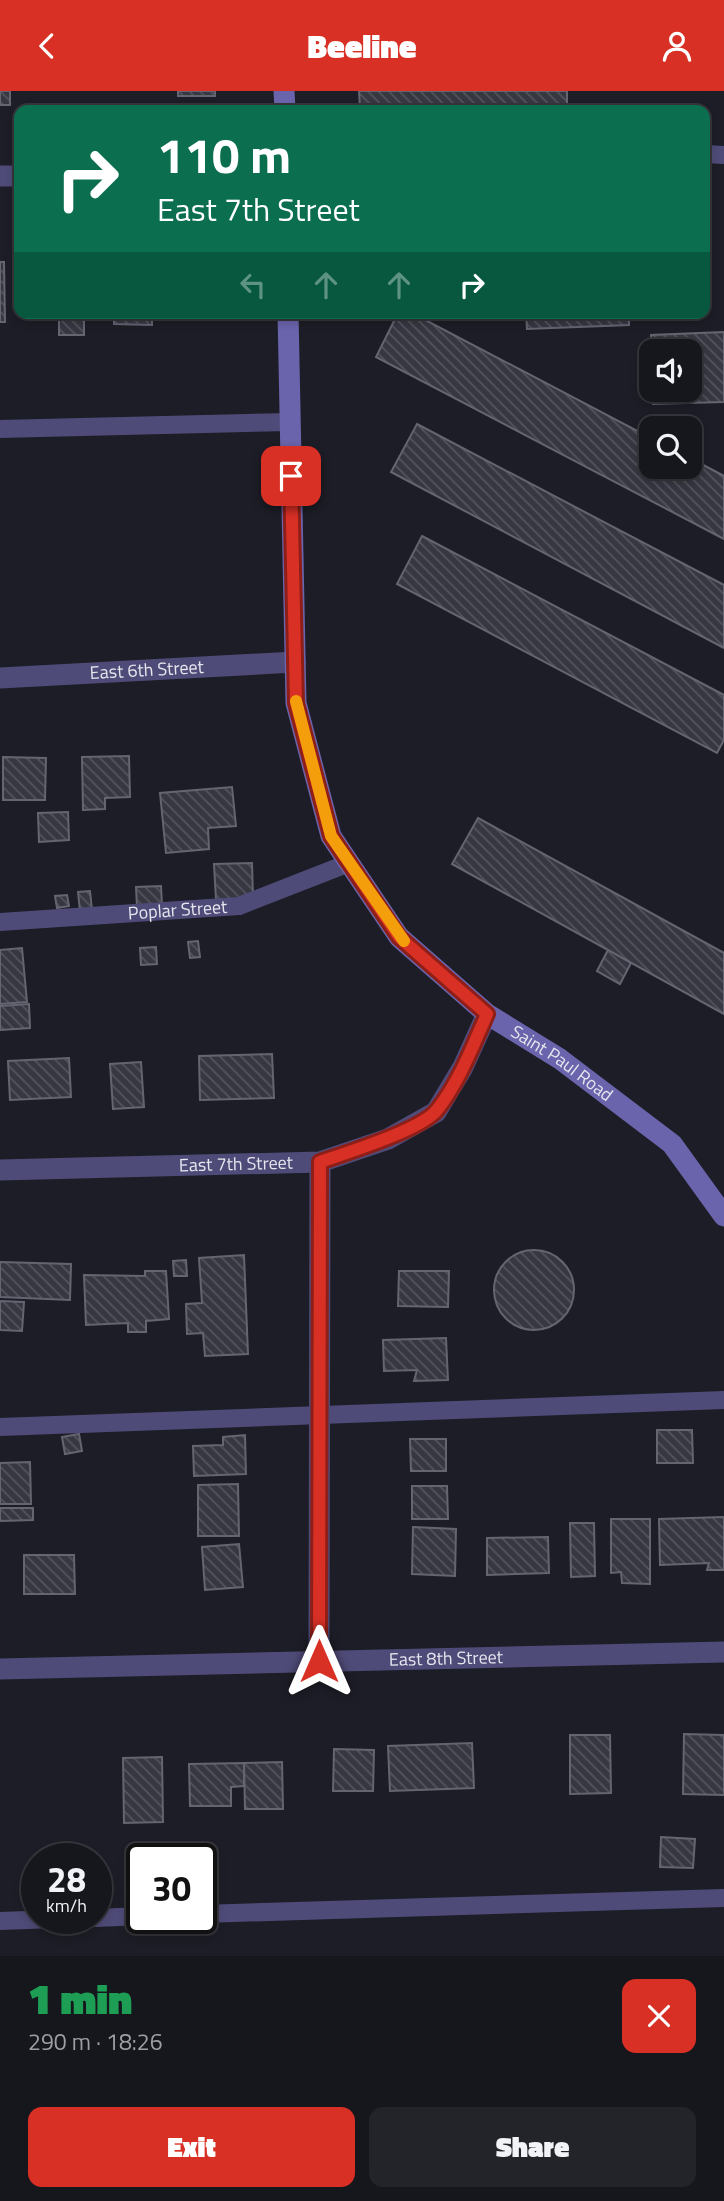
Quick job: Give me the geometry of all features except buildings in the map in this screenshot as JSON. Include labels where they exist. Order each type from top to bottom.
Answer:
[{"type":"main road","name":"Saint Paul Road","points":[[288,319],[296,703],[331,836],[399,937],[487,1014],[560,1059],[672,1144],[718,1197],[724,1216]]},
{"type":"street","name":"East 6th Street","points":[[0,678],[295,662]]},
{"type":"street","name":"East 7th Street","points":[[0,1170],[320,1162],[387,1139],[436,1112],[463,1067],[487,1014]]},
{"type":"street","points":[[319,1661],[320,1162]]},
{"type":"street","name":"East 8th Street","points":[[0,1669],[724,1652]]},
{"type":"lane","points":[[0,429],[290,422]]},
{"type":"lane","name":"Poplar Street","points":[[0,922],[239,906],[349,863]]},
{"type":"lane","points":[[0,1427],[724,1400]]},
{"type":"lane","points":[[217,1914],[724,1898]]},
{"type":"lane","points":[[0,1921],[21,1920]]},
{"type":"slow traffic","points":[[296,701],[331,836],[404,941]]},
{"type":"route","points":[[291,476],[296,703],[331,836],[399,937],[487,1014],[463,1067],[436,1112],[387,1139],[320,1162],[319,1661]]}]
